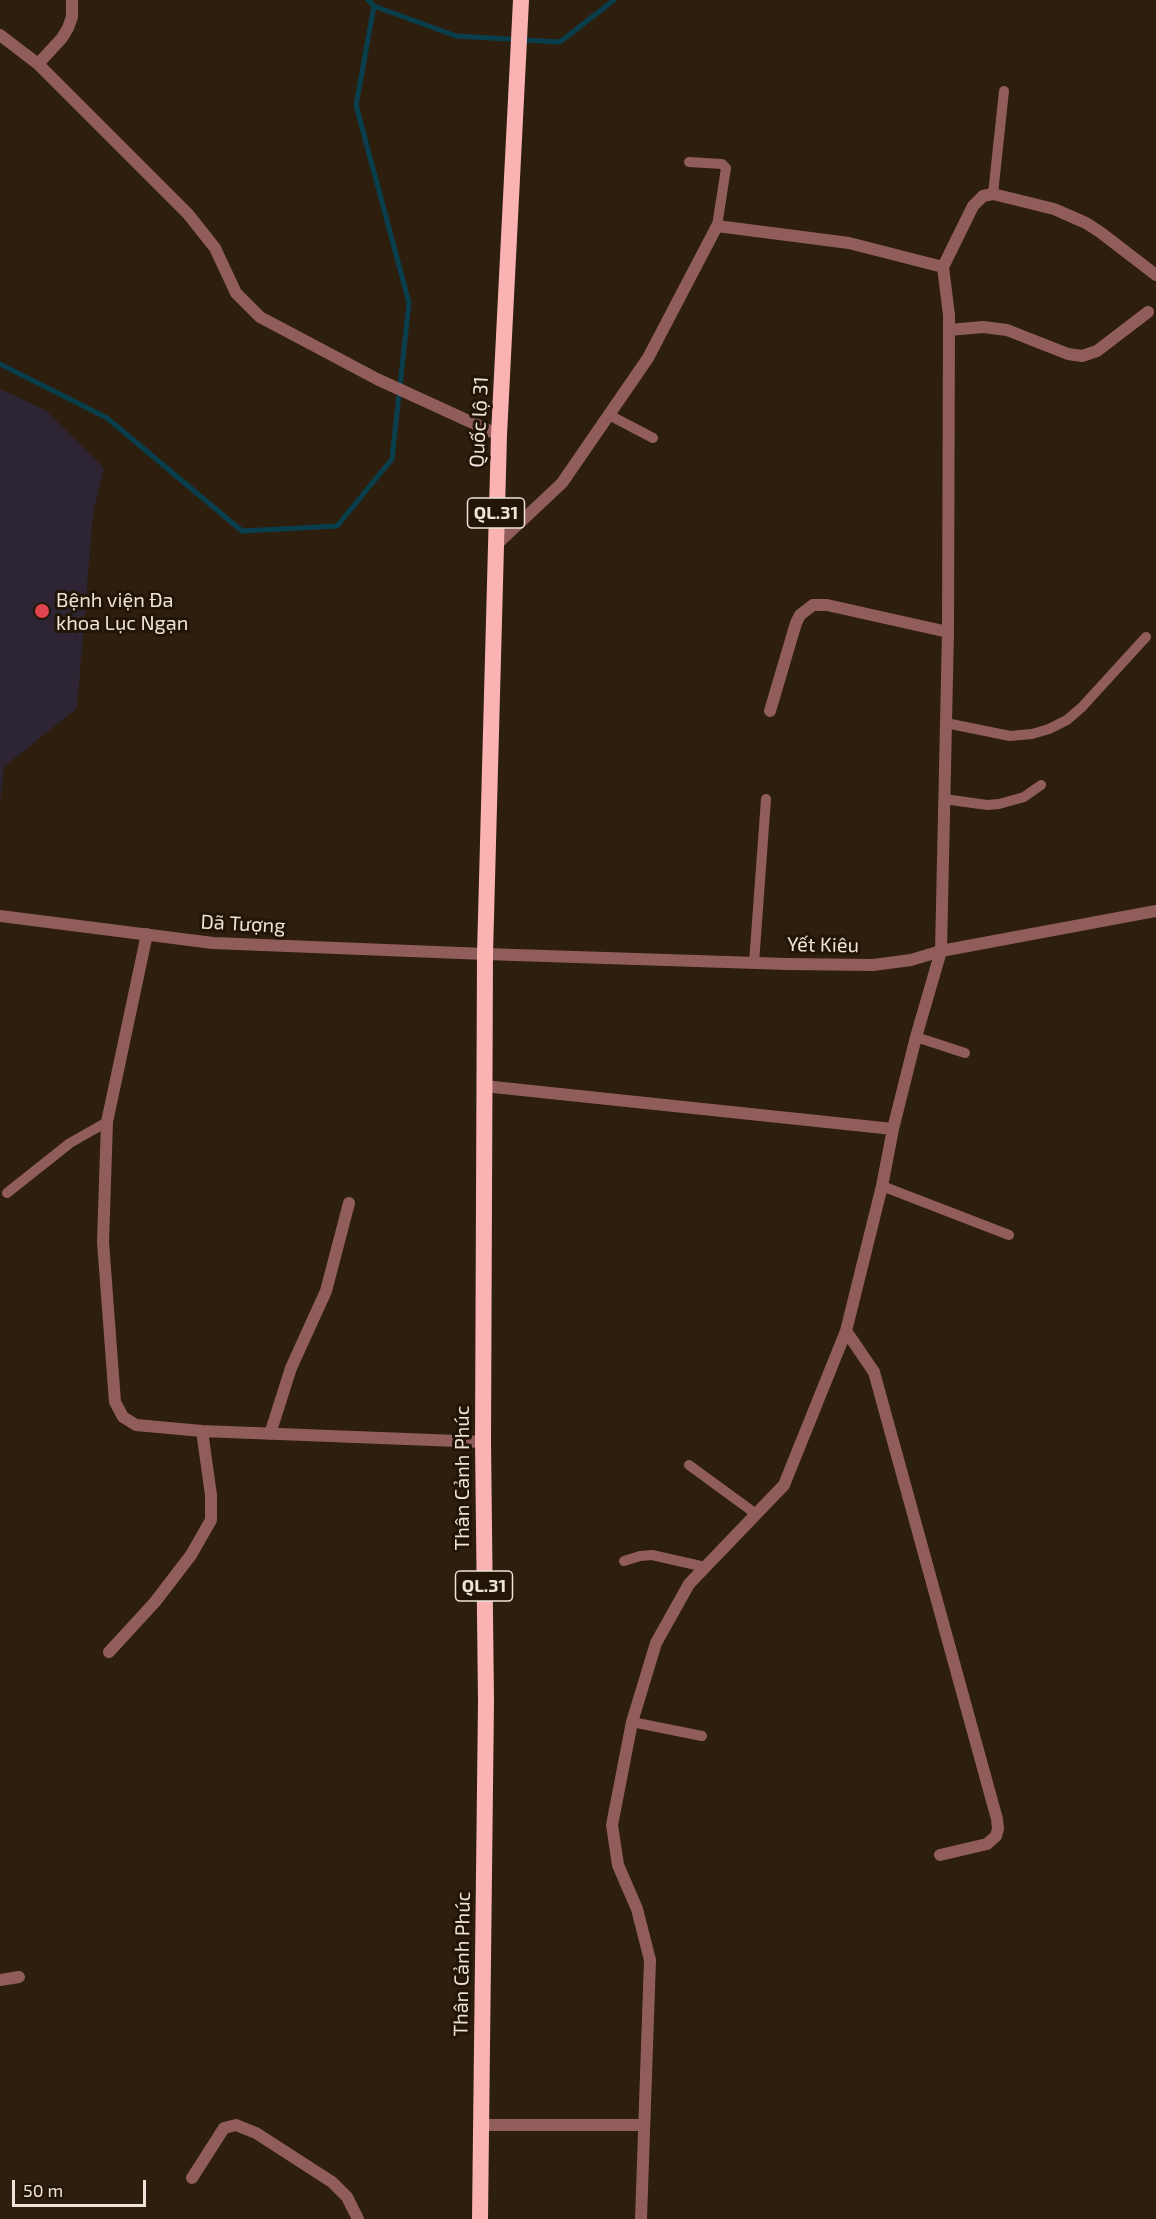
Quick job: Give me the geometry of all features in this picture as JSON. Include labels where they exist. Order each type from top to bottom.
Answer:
[{"type":"highway","name":"Quốc lộ 31","points":[[485,954],[498,435],[521,0]]},
{"type":"highway","name":"Thân Cảnh Phúc","points":[[480,2219],[486,1701],[483,1442],[485,954]]},
{"type":"street","points":[[38,64],[68,28],[72,18],[72,0]]},
{"type":"street","points":[[0,35],[38,64],[188,214],[216,248],[236,293],[260,317],[377,380],[498,435]]},
{"type":"street","points":[[641,2219],[650,1960],[637,1909],[618,1865],[612,1825],[632,1722],[656,1643],[688,1584],[784,1485],[846,1331],[916,1037],[941,951],[948,632],[949,330],[943,267],[973,206],[982,196],[993,194],[1054,209],[1086,223],[1100,231],[1156,275]]},
{"type":"street","points":[[495,546],[562,483],[609,416],[648,358],[717,226],[849,243],[943,267]]},
{"type":"street","points":[[949,330],[983,327],[1007,330],[1068,354],[1082,356],[1097,351],[1148,312]]},
{"type":"street","points":[[770,711],[796,623],[800,615],[813,605],[826,605],[948,632]]},
{"type":"street","name":"Yết Kiêu","points":[[485,954],[873,965],[911,960],[941,951],[1156,911]]},
{"type":"street","name":"Dã Tượng","points":[[0,916],[213,943],[485,954]]},
{"type":"street","points":[[147,934],[107,1122],[103,1242],[115,1402],[123,1417],[136,1425],[202,1431],[483,1442]]},
{"type":"street","points":[[484,1086],[893,1129]]},
{"type":"street","points":[[270,1434],[291,1368],[326,1291],[349,1203]]},
{"type":"street","points":[[846,1331],[874,1372],[997,1819],[996,1836],[987,1844],[940,1856]]},
{"type":"street","points":[[109,1652],[155,1602],[177,1574],[211,1520],[212,1495],[202,1431]]},
{"type":"street","points":[[0,1980],[19,1977]]},
{"type":"street","points":[[192,2178],[224,2128],[236,2125],[256,2133],[332,2182],[347,2197],[358,2219]]},
{"type":"street","points":[[481,2125],[644,2125]]},
{"type":"lane","points":[[993,194],[1004,91]]},
{"type":"lane","points":[[689,162],[722,164],[726,168],[717,226]]},
{"type":"lane","points":[[609,416],[653,438]]},
{"type":"lane","points":[[946,723],[1010,736],[1032,734],[1049,729],[1067,720],[1082,707],[1146,637]]},
{"type":"lane","points":[[944,799],[987,805],[999,804],[1024,796],[1041,785]]},
{"type":"lane","points":[[754,963],[766,799]]},
{"type":"lane","points":[[916,1037],[965,1053]]},
{"type":"lane","points":[[7,1193],[70,1143],[107,1122]]},
{"type":"lane","points":[[882,1186],[1009,1235]]},
{"type":"lane","points":[[689,1465],[756,1514]]},
{"type":"lane","points":[[624,1561],[652,1555],[705,1567]]},
{"type":"lane","points":[[632,1722],[702,1736]]},
{"type":"shaded area","name":"Bệnh viện Đa khoa Lục Ngạn","points":[[0,389],[45,410],[104,468],[93,514],[77,708],[4,767],[0,803]]},
{"type":"waterway","points":[[368,0],[374,6],[456,36],[560,42],[614,0]]},
{"type":"waterway","points":[[0,364],[107,418],[242,531],[337,526],[392,459],[409,303],[356,105],[374,6]]},
{"type":"place","name":"Bệnh viện Đa khoa Lục Ngạn","points":[[42,611]]}]
